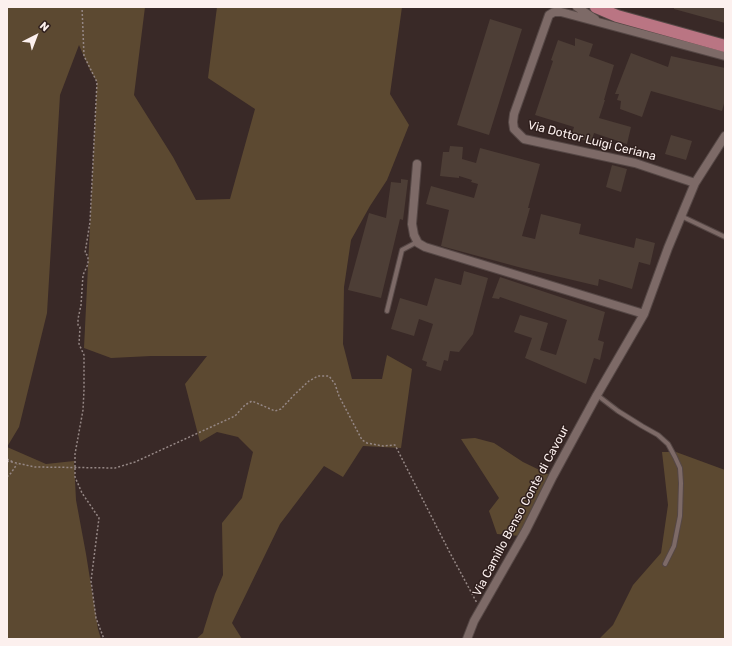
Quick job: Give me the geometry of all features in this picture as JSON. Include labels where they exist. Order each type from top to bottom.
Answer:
[{"type":"main road","points":[[596,7],[617,16],[725,46]]},
{"type":"street","name":"Via Dottor Luigi Ceriana","points":[[577,7],[600,22]]},
{"type":"street","name":"Via Dottor Luigi Ceriana","points":[[695,183],[635,163],[524,139],[514,129],[514,114],[549,15],[554,12],[561,12],[600,22],[725,56]]},
{"type":"street","name":"Via Camillo Benso Conte di Cavour","points":[[467,639],[474,621],[526,530],[597,395],[644,314],[668,248],[695,183],[725,136]]},
{"type":"street","points":[[416,164],[412,224],[414,235],[418,243],[425,247],[644,314]]},
{"type":"lane","points":[[681,216],[725,237]]},
{"type":"lane","points":[[387,311],[402,250],[418,242]]},
{"type":"lane","points":[[597,395],[618,411],[658,435],[668,444],[680,468],[680,516],[674,546],[665,564]]},
{"type":"path","points":[[82,7],[84,56],[97,82],[90,222],[85,253],[88,256],[88,264],[83,275],[82,305],[78,319],[78,325],[80,328],[79,344],[84,355],[84,390],[83,410],[75,454],[75,477],[82,492],[99,518],[91,581],[96,618],[104,639]]},
{"type":"path","points":[[7,460],[17,464],[35,467],[115,468],[135,462],[235,416],[245,405],[252,402],[275,411],[281,409],[309,381],[318,376],[328,376],[335,384],[339,396],[362,440],[367,443],[383,446],[396,445],[480,610]]},
{"type":"path","points":[[7,476],[17,464]]},
{"type":"shaded area","points":[[7,7],[145,7],[134,95],[173,157],[196,200],[230,199],[255,109],[208,78],[217,7],[402,7],[390,94],[409,125],[387,180],[370,206],[351,240],[344,287],[343,344],[352,379],[382,379],[387,355],[412,369],[401,448],[363,446],[343,477],[324,466],[280,524],[232,623],[242,639],[196,639],[203,633],[215,594],[223,575],[222,523],[242,498],[253,452],[238,437],[217,432],[200,442],[185,384],[207,356],[111,358],[84,348],[97,82],[79,45],[60,95],[47,313],[19,427],[7,447]]},
{"type":"shaded area","points":[[475,438],[494,443],[523,462],[554,477],[520,536],[497,534],[489,511],[499,498],[461,439]]},
{"type":"shaded area","points":[[7,447],[46,464],[74,461],[76,500],[101,639],[7,639]]},
{"type":"shaded area","points":[[662,452],[676,452],[725,470],[725,639],[599,639],[613,625],[633,585],[661,553],[668,505]]},
{"type":"building","points":[[674,7],[725,7],[725,23],[674,9]]},
{"type":"building","points":[[490,19],[522,29],[489,135],[457,125]]},
{"type":"building","points":[[575,38],[593,44],[589,56],[614,65],[599,118],[631,127],[627,144],[594,133],[591,142],[571,137],[574,127],[535,115],[553,61],[551,60],[558,40],[575,46]]},
{"type":"building","points":[[631,53],[668,67],[671,56],[725,68],[725,100],[722,111],[651,91],[642,117],[620,109],[621,101],[617,100],[619,94],[615,94]]},
{"type":"building","points":[[671,135],[692,141],[686,160],[665,154]]},
{"type":"building","points":[[450,146],[463,147],[462,159],[476,163],[480,148],[540,164],[522,236],[535,239],[541,214],[581,224],[579,234],[634,248],[636,238],[655,243],[650,265],[639,262],[632,289],[599,279],[598,286],[522,268],[441,246],[449,210],[426,204],[431,186],[474,198],[478,184],[471,182],[472,180],[459,176],[459,178],[440,176],[443,152],[449,152]]},
{"type":"building","points":[[612,165],[627,169],[621,192],[606,187]]},
{"type":"building","points":[[401,179],[408,180],[403,220],[400,219],[381,298],[348,290],[369,213],[386,218],[391,182],[401,183]]},
{"type":"building","points":[[464,271],[488,278],[473,334],[459,352],[450,351],[448,361],[444,360],[441,371],[426,366],[427,362],[422,360],[433,324],[419,319],[414,336],[391,329],[400,298],[427,306],[435,278],[461,285]]},
{"type":"building","points":[[500,277],[605,312],[598,340],[604,342],[600,360],[594,358],[586,384],[525,358],[532,338],[514,332],[520,315],[548,323],[540,350],[556,355],[567,320],[500,297],[499,299],[492,298]]}]
